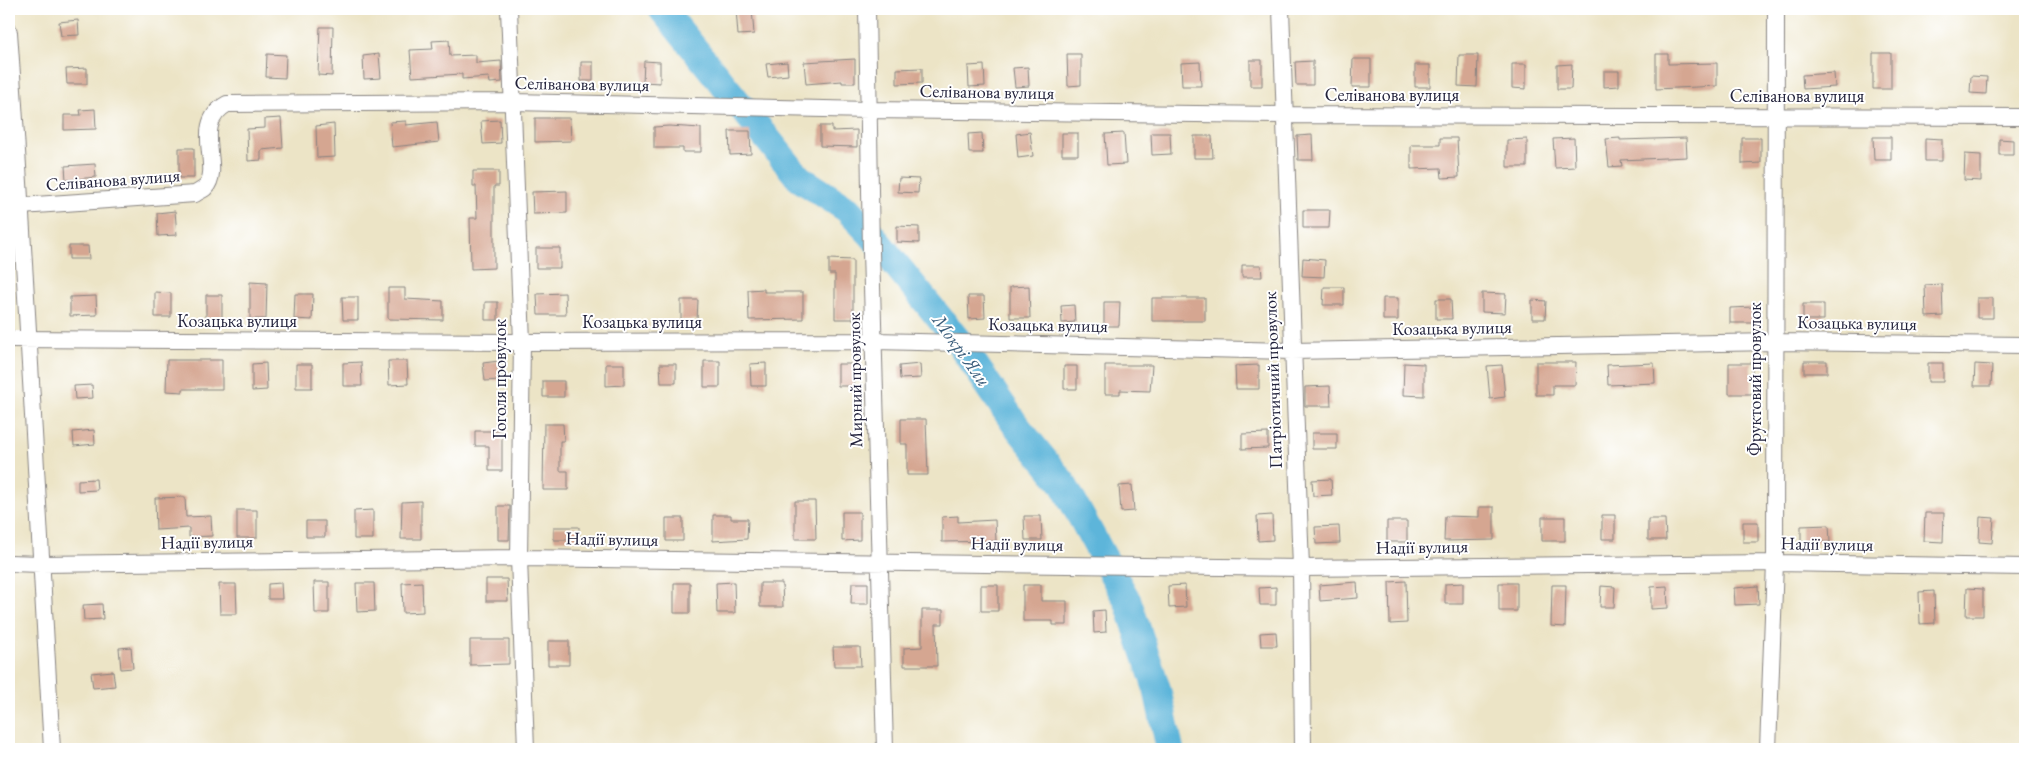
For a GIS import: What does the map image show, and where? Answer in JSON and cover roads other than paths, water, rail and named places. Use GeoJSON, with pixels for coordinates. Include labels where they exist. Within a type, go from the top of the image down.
{"type":"FeatureCollection","features":[{"type":"Feature","properties":{"kind":"street","name":"Гоголя провулок"},"geometry":{"type":"LineString","coordinates":[[510,9],[522,342],[519,558],[526,749]]}},
{"type":"Feature","properties":{"kind":"street","name":"Мирний провулок"},"geometry":{"type":"LineString","coordinates":[[867,9],[871,251],[885,749]]}},
{"type":"Feature","properties":{"kind":"street","name":"Патріотичний провулок"},"geometry":{"type":"LineString","coordinates":[[1281,9],[1301,568],[1303,749]]}},
{"type":"Feature","properties":{"kind":"street","name":"Фруктовий провулок"},"geometry":{"type":"LineString","coordinates":[[1768,749],[1775,563],[1776,9]]}},
{"type":"Feature","properties":{"kind":"street"},"geometry":{"type":"LineString","coordinates":[[9,32],[21,206],[27,340],[52,749]]}},
{"type":"Feature","properties":{"kind":"street","name":"Селіванова вулиця"},"geometry":{"type":"LineString","coordinates":[[21,206],[195,194],[206,187],[210,175],[210,122],[217,110],[227,104],[513,102],[869,110],[1284,115],[2025,117]]}},
{"type":"Feature","properties":{"kind":"street","name":"Козацька вулиця"},"geometry":{"type":"LineString","coordinates":[[9,339],[522,342],[875,341],[1292,351],[1774,342],[2025,345]]}},
{"type":"Feature","properties":{"kind":"street","name":"Надії вулиця"},"geometry":{"type":"LineString","coordinates":[[9,563],[519,558],[1301,568],[1775,563],[2025,567]]}},
{"type":"Feature","properties":{"kind":"waterway","name":"Мокрі Яли"},"geometry":{"type":"LineString","coordinates":[[662,9],[799,178],[847,209],[871,234],[959,342],[1015,424],[1062,482],[1128,602],[1157,689],[1170,749]]}}]}
